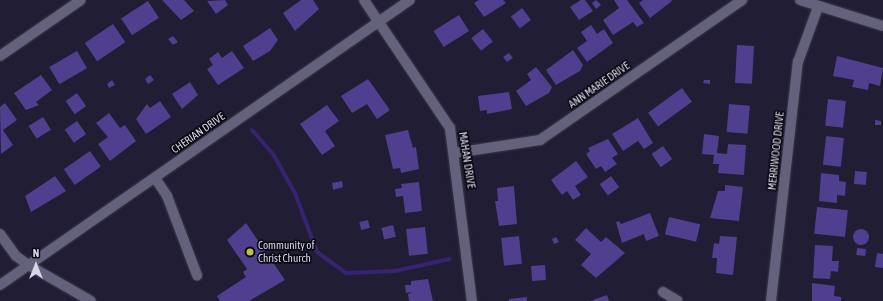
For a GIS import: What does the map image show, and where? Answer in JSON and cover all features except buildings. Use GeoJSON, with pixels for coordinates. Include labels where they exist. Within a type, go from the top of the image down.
{"type":"FeatureCollection","features":[{"type":"Feature","properties":{"kind":"street"},"geometry":{"type":"LineString","coordinates":[[0,56],[81,0]]}},
{"type":"Feature","properties":{"kind":"street","name":"MAHAN DRIVE"},"geometry":{"type":"LineString","coordinates":[[364,0],[442,112],[450,128],[455,153],[472,301]]}},
{"type":"Feature","properties":{"kind":"street","name":"CHERIAN DRIVE"},"geometry":{"type":"LineString","coordinates":[[0,285],[30,266],[410,0]]}},
{"type":"Feature","properties":{"kind":"street","name":"ANN MARIE DRIVE"},"geometry":{"type":"LineString","coordinates":[[455,153],[540,140],[742,0]]}},
{"type":"Feature","properties":{"kind":"street"},"geometry":{"type":"LineString","coordinates":[[800,0],[818,7],[883,26]]}},
{"type":"Feature","properties":{"kind":"street","name":"MERRIWOOD DRIVE"},"geometry":{"type":"LineString","coordinates":[[771,301],[798,62],[818,7]]}},
{"type":"Feature","properties":{"kind":"street"},"geometry":{"type":"LineString","coordinates":[[155,178],[167,196],[197,275]]}},
{"type":"Feature","properties":{"kind":"street"},"geometry":{"type":"LineString","coordinates":[[0,234],[16,256],[30,266],[92,301]]}},
{"type":"Feature","properties":{"kind":"street"},"geometry":{"type":"LineString","coordinates":[[663,292],[678,301]]}},
{"type":"Feature","properties":{"kind":"waterway"},"geometry":{"type":"LineString","coordinates":[[252,130],[273,154],[295,193],[317,252],[346,273],[395,271],[450,259]]}},
{"type":"Feature","properties":{"kind":"place","name":"Community of Christ Church"},"geometry":{"type":"Point","coordinates":[250,252]}}]}
